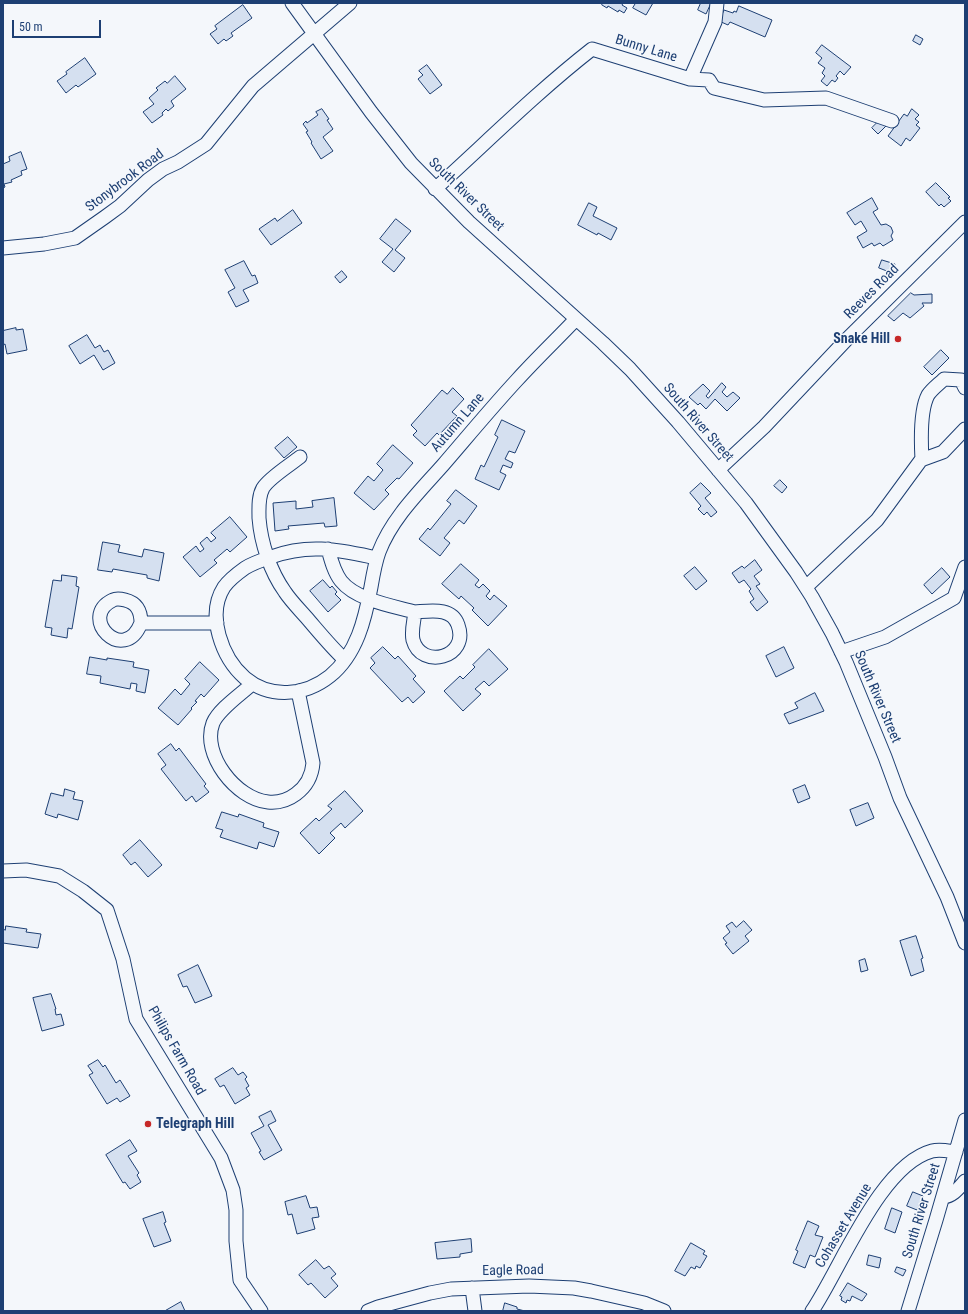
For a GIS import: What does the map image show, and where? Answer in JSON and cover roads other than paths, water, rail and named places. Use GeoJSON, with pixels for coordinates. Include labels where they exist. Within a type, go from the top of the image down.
{"type":"FeatureCollection","features":[{"type":"Feature","properties":{"kind":"street","name":"South River Street"},"geometry":{"type":"LineString","coordinates":[[292,3],[410,163],[469,222],[630,369],[678,422],[759,521],[806,587],[832,633],[885,757],[900,798],[947,897],[965,943]]}},
{"type":"Feature","properties":{"kind":"street","name":"Stonybrook Road"},"geometry":{"type":"LineString","coordinates":[[3,248],[44,244],[75,238],[120,206],[148,180],[163,169],[192,154],[206,144],[253,86],[350,3]]}},
{"type":"Feature","properties":{"kind":"street"},"geometry":{"type":"LineString","coordinates":[[690,79],[715,22],[717,3]]}},
{"type":"Feature","properties":{"kind":"street","name":"Bunny Lane"},"geometry":{"type":"LineString","coordinates":[[435,189],[575,62],[592,49],[690,79],[708,80],[714,88],[764,100],[826,98],[892,121]]}},
{"type":"Feature","properties":{"kind":"street","name":"Reeves Road"},"geometry":{"type":"LineString","coordinates":[[718,470],[764,427],[847,339],[965,222]]}},
{"type":"Feature","properties":{"kind":"street","name":"Autumn Lane"},"geometry":{"type":"LineString","coordinates":[[377,558],[328,549],[301,549],[283,552],[268,558],[247,567],[235,576],[225,586],[216,608],[220,636],[234,668],[252,684],[261,689],[272,692],[298,692],[320,683],[331,676],[345,660],[357,639],[364,620],[377,558],[386,536],[394,524],[412,501],[518,379],[576,319]]}},
{"type":"Feature","properties":{"kind":"street"},"geometry":{"type":"LineString","coordinates":[[922,460],[921,443],[923,414],[928,394],[944,379],[961,380],[965,388]]}},
{"type":"Feature","properties":{"kind":"street"},"geometry":{"type":"LineString","coordinates":[[806,587],[877,520],[922,460],[942,452],[965,429]]}},
{"type":"Feature","properties":{"kind":"street"},"geometry":{"type":"LineString","coordinates":[[300,457],[268,482],[263,488],[260,495],[259,507],[259,522],[263,543],[268,558],[285,592],[330,645],[345,660]]}},
{"type":"Feature","properties":{"kind":"street"},"geometry":{"type":"LineString","coordinates":[[328,549],[336,574],[341,582],[368,600],[416,612]]}},
{"type":"Feature","properties":{"kind":"street"},"geometry":{"type":"LineString","coordinates":[[841,652],[886,637],[954,598],[961,591],[965,567]]}},
{"type":"Feature","properties":{"kind":"street"},"geometry":{"type":"LineString","coordinates":[[141,622],[217,623]]}},
{"type":"Feature","properties":{"kind":"street"},"geometry":{"type":"LineString","coordinates":[[252,684],[220,713],[214,722],[210,741],[213,753],[220,768],[233,783],[244,793],[267,802],[288,800],[299,792],[312,773],[313,763],[298,692]]}},
{"type":"Feature","properties":{"kind":"street","name":"Philips Farm Road"},"geometry":{"type":"LineString","coordinates":[[3,871],[26,870],[59,876],[83,891],[107,910],[123,959],[136,1019],[221,1158],[233,1190],[236,1210],[236,1241],[240,1280],[260,1311]]}},
{"type":"Feature","properties":{"kind":"street","name":"South River Street"},"geometry":{"type":"LineString","coordinates":[[908,1311],[965,1120]]}},
{"type":"Feature","properties":{"kind":"street","name":"Cohasset Avenue"},"geometry":{"type":"LineString","coordinates":[[812,1311],[871,1208],[889,1183],[899,1172],[931,1151],[940,1150],[956,1152]]}},
{"type":"Feature","properties":{"kind":"street"},"geometry":{"type":"LineString","coordinates":[[943,1197],[948,1197],[954,1194],[965,1182]]}},
{"type":"Feature","properties":{"kind":"street","name":"Eagle Road"},"geometry":{"type":"LineString","coordinates":[[368,1311],[430,1293],[451,1289],[529,1286],[574,1288],[644,1304],[660,1310]]}},
{"type":"Feature","properties":{"kind":"street"},"geometry":{"type":"LineString","coordinates":[[472,1288],[475,1311]]}},
{"type":"Feature","properties":{"kind":"place","name":"Snake Hill"},"geometry":{"type":"Point","coordinates":[898,339]}},
{"type":"Feature","properties":{"kind":"place","name":"Telegraph Hill"},"geometry":{"type":"Point","coordinates":[148,1124]}}]}
